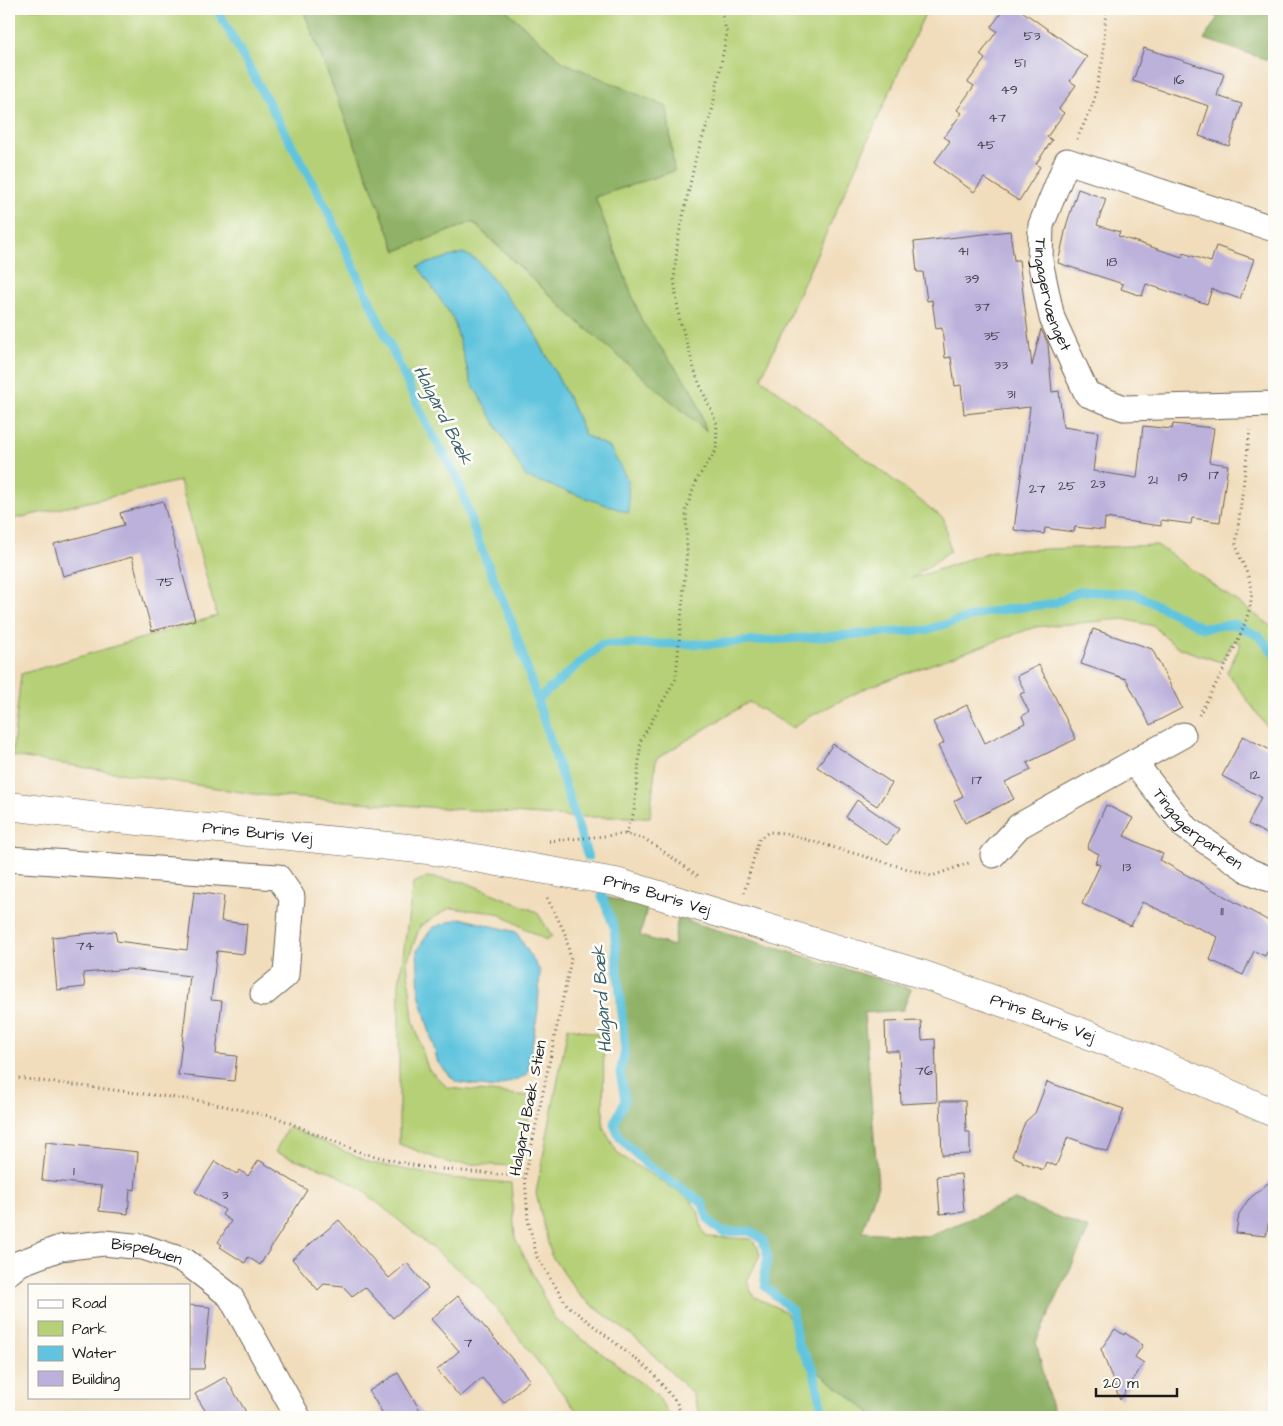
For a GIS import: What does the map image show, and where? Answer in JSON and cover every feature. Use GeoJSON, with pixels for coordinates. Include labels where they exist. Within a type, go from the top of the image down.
{"type":"FeatureCollection","features":[{"type":"Feature","properties":{"kind":"street"},"geometry":{"type":"LineString","coordinates":[[1067,161],[1274,229]]}},
{"type":"Feature","properties":{"kind":"street","name":"Tingagervænget"},"geometry":{"type":"LineString","coordinates":[[1067,161],[1041,225],[1040,261],[1052,318],[1087,394],[1124,408],[1264,404]]}},
{"type":"Feature","properties":{"kind":"street"},"geometry":{"type":"LineString","coordinates":[[992,855],[1019,826],[1183,735]]}},
{"type":"Feature","properties":{"kind":"street","name":"Tingagerparken"},"geometry":{"type":"LineString","coordinates":[[1134,762],[1185,827],[1248,871],[1274,881]]}},
{"type":"Feature","properties":{"kind":"street","name":"Prins Buris Vej"},"geometry":{"type":"LineString","coordinates":[[9,806],[99,817],[428,850],[616,882],[924,975],[1021,1009],[1146,1057],[1274,1113]]}},
{"type":"Feature","properties":{"kind":"street"},"geometry":{"type":"LineString","coordinates":[[9,859],[278,877],[292,897],[286,975],[263,994]]}},
{"type":"Feature","properties":{"kind":"street","name":"Bispebuen"},"geometry":{"type":"LineString","coordinates":[[9,1272],[20,1263],[60,1248],[104,1243],[143,1247],[185,1260],[230,1296],[298,1417]]}},
{"type":"Feature","properties":{"kind":"path"},"geometry":{"type":"LineString","coordinates":[[626,834],[634,812],[641,740],[676,678],[687,550],[686,510],[697,479],[716,451],[717,424],[697,378],[679,317],[674,279],[680,230],[696,157],[712,111],[724,53],[727,33],[720,9]]}},
{"type":"Feature","properties":{"kind":"path"},"geometry":{"type":"LineString","coordinates":[[1067,161],[1093,104],[1103,58],[1106,9]]}},
{"type":"Feature","properties":{"kind":"path"},"geometry":{"type":"LineString","coordinates":[[1183,735],[1199,715],[1237,642],[1251,610],[1252,588],[1238,555],[1236,544],[1264,404]]}},
{"type":"Feature","properties":{"kind":"path"},"geometry":{"type":"LineString","coordinates":[[743,894],[759,839],[769,832],[784,833],[932,876],[992,855]]}},
{"type":"Feature","properties":{"kind":"path"},"geometry":{"type":"LineString","coordinates":[[547,841],[607,835]]}},
{"type":"Feature","properties":{"kind":"path","name":"Halgård Bæk Stien"},"geometry":{"type":"LineString","coordinates":[[547,870],[546,896],[565,933],[571,960],[525,1177],[528,1220],[537,1257],[567,1305],[651,1371],[677,1403],[682,1417]]}},
{"type":"Feature","properties":{"kind":"path"},"geometry":{"type":"LineString","coordinates":[[9,1077],[202,1101],[278,1118],[362,1152],[421,1167],[525,1177]]}},
{"type":"Feature","properties":{"kind":"green space"},"geometry":{"type":"Polygon","coordinates":[[[9,9],[303,9],[396,251],[472,222],[575,319],[706,430],[694,393],[642,322],[595,197],[674,171],[667,108],[563,62],[505,9],[927,9],[761,378],[944,519],[950,551],[911,579],[992,551],[1157,545],[1274,628],[1274,732],[1267,727],[1227,672],[1241,644],[1234,640],[1221,662],[1181,649],[1169,641],[1154,626],[1123,619],[1035,627],[866,688],[805,719],[793,728],[749,702],[656,759],[650,817],[569,817],[260,795],[12,756],[21,674],[217,616],[180,481],[9,520],[9,9]],[[419,266],[453,318],[471,382],[610,448],[585,435],[570,401],[532,328],[419,266]]]}},
{"type":"Feature","properties":{"kind":"green space"},"geometry":{"type":"Polygon","coordinates":[[[303,9],[505,9],[563,62],[667,107],[674,171],[595,197],[642,322],[694,393],[706,431],[575,319],[473,222],[396,251],[303,9]]]}},
{"type":"Feature","properties":{"kind":"green space"},"geometry":{"type":"Polygon","coordinates":[[[1191,9],[1223,9],[1218,17],[1191,9]]]}},
{"type":"Feature","properties":{"kind":"green space"},"geometry":{"type":"Polygon","coordinates":[[[1223,9],[1274,9],[1274,62],[1204,39],[1223,9]]]}},
{"type":"Feature","properties":{"kind":"green space"},"geometry":{"type":"Polygon","coordinates":[[[427,877],[465,882],[537,912],[552,936],[546,940],[497,913],[450,908],[420,926],[407,962],[413,1020],[428,1069],[448,1088],[530,1096],[529,1116],[515,1166],[449,1163],[399,1144],[399,985],[413,883],[427,877]]]}},
{"type":"Feature","properties":{"kind":"green space"},"geometry":{"type":"Polygon","coordinates":[[[602,896],[647,908],[640,936],[673,946],[678,918],[911,989],[903,1010],[864,1013],[878,1185],[862,1232],[928,1236],[1015,1200],[1089,1229],[1036,1342],[1054,1417],[872,1417],[870,1412],[813,1368],[798,1344],[792,1310],[766,1287],[764,1273],[768,1257],[763,1240],[750,1231],[723,1232],[714,1226],[708,1219],[702,1202],[648,1166],[620,1138],[614,1124],[625,1100],[620,1073],[625,1051],[614,928],[602,896]]]}},
{"type":"Feature","properties":{"kind":"green space"},"geometry":{"type":"Polygon","coordinates":[[[568,1027],[604,1036],[603,1127],[618,1154],[690,1199],[698,1211],[702,1229],[707,1237],[751,1239],[758,1248],[760,1255],[747,1281],[753,1296],[786,1312],[813,1368],[870,1412],[872,1417],[701,1417],[692,1393],[638,1340],[580,1296],[551,1255],[536,1193],[568,1027]]]}},
{"type":"Feature","properties":{"kind":"green space"},"geometry":{"type":"Polygon","coordinates":[[[288,1127],[372,1163],[449,1178],[511,1183],[515,1238],[554,1318],[657,1395],[670,1417],[576,1417],[575,1409],[478,1286],[361,1189],[332,1172],[275,1152],[288,1127]]]}},
{"type":"Feature","properties":{"kind":"water"},"geometry":{"type":"Polygon","coordinates":[[[463,253],[477,260],[532,328],[570,401],[585,435],[610,448],[628,481],[629,513],[526,477],[471,382],[453,318],[418,266],[463,253]]]}},
{"type":"Feature","properties":{"kind":"water"},"geometry":{"type":"Polygon","coordinates":[[[460,918],[516,932],[540,971],[538,1010],[527,1075],[494,1088],[456,1082],[438,1063],[419,993],[417,950],[432,928],[460,918]]]}},
{"type":"Feature","properties":{"kind":"building"},"geometry":{"type":"Polygon","coordinates":[[[1004,9],[1019,9],[1087,57],[1070,81],[1076,85],[1059,109],[1064,113],[1047,137],[1052,140],[1036,164],[1040,167],[1019,201],[984,178],[974,192],[934,163],[950,141],[944,137],[962,113],[957,110],[974,86],[968,82],[985,59],[980,55],[997,31],[991,27],[1004,9]]]}},
{"type":"Feature","properties":{"kind":"building"},"geometry":{"type":"Polygon","coordinates":[[[1144,48],[1224,74],[1217,96],[1242,104],[1229,146],[1199,136],[1209,106],[1133,81],[1144,48]]]}},
{"type":"Feature","properties":{"kind":"building"},"geometry":{"type":"Polygon","coordinates":[[[1078,189],[1106,199],[1097,225],[1120,232],[1118,236],[1182,257],[1183,253],[1211,262],[1216,246],[1254,259],[1240,299],[1212,289],[1207,304],[1146,284],[1142,296],[1121,289],[1123,284],[1058,263],[1067,223],[1078,189]]]}},
{"type":"Feature","properties":{"kind":"building"},"geometry":{"type":"Polygon","coordinates":[[[1010,231],[1014,260],[1019,260],[1032,366],[1041,329],[1048,344],[1052,392],[1059,391],[1063,427],[1098,432],[1093,471],[1137,478],[1143,426],[1172,429],[1173,424],[1214,428],[1209,462],[1228,465],[1220,522],[1192,518],[1191,524],[1161,520],[1161,526],[1105,518],[1104,530],[1075,527],[1074,532],[1045,528],[1044,534],[1014,530],[1030,407],[964,414],[961,385],[955,386],[951,357],[945,358],[942,328],[936,329],[932,300],[927,301],[923,272],[917,272],[914,242],[1010,231]]]}},
{"type":"Feature","properties":{"kind":"building"},"geometry":{"type":"Polygon","coordinates":[[[163,501],[195,620],[152,631],[132,557],[63,576],[54,544],[124,525],[120,513],[163,501]]]}},
{"type":"Feature","properties":{"kind":"building"},"geometry":{"type":"Polygon","coordinates":[[[1093,629],[1152,649],[1182,708],[1150,725],[1126,679],[1081,664],[1093,629]]]}},
{"type":"Feature","properties":{"kind":"building"},"geometry":{"type":"Polygon","coordinates":[[[1039,665],[1076,739],[1027,763],[1031,770],[1005,782],[1014,799],[965,823],[954,801],[963,796],[938,746],[944,743],[933,722],[967,705],[985,743],[1025,723],[1022,716],[1029,712],[1020,694],[1025,692],[1017,676],[1039,665]]]}},
{"type":"Feature","properties":{"kind":"building"},"geometry":{"type":"Polygon","coordinates":[[[1243,736],[1274,752],[1274,838],[1248,824],[1261,797],[1222,776],[1243,736]]]}},
{"type":"Feature","properties":{"kind":"building"},"geometry":{"type":"Polygon","coordinates":[[[833,744],[892,783],[877,806],[817,767],[833,744]]]}},
{"type":"Feature","properties":{"kind":"building"},"geometry":{"type":"Polygon","coordinates":[[[857,800],[899,829],[887,845],[846,817],[857,800]]]}},
{"type":"Feature","properties":{"kind":"building"},"geometry":{"type":"Polygon","coordinates":[[[1106,805],[1133,818],[1124,836],[1163,854],[1160,860],[1274,924],[1274,939],[1265,956],[1254,951],[1243,975],[1210,960],[1218,937],[1142,902],[1131,926],[1082,904],[1100,865],[1095,863],[1099,854],[1087,848],[1106,805]]]}},
{"type":"Feature","properties":{"kind":"building"},"geometry":{"type":"Polygon","coordinates":[[[194,892],[224,896],[221,921],[247,924],[244,954],[217,951],[211,1000],[222,1001],[216,1054],[237,1056],[234,1081],[178,1075],[190,976],[130,969],[83,973],[85,987],[57,990],[52,937],[115,931],[117,941],[187,950],[194,892]]]}},
{"type":"Feature","properties":{"kind":"building"},"geometry":{"type":"Polygon","coordinates":[[[921,1021],[922,1040],[935,1039],[937,1102],[901,1104],[899,1051],[886,1051],[885,1022],[921,1021]]]}},
{"type":"Feature","properties":{"kind":"building"},"geometry":{"type":"Polygon","coordinates":[[[1047,1082],[1124,1109],[1108,1152],[1068,1137],[1056,1166],[1046,1162],[1043,1170],[1012,1156],[1025,1122],[1035,1113],[1047,1082]]]}},
{"type":"Feature","properties":{"kind":"building"},"geometry":{"type":"Polygon","coordinates":[[[940,1101],[965,1101],[966,1132],[970,1132],[970,1154],[942,1155],[940,1101]]]}},
{"type":"Feature","properties":{"kind":"building"},"geometry":{"type":"Polygon","coordinates":[[[46,1142],[138,1152],[135,1190],[130,1189],[128,1214],[99,1211],[102,1186],[42,1180],[46,1142]]]}},
{"type":"Feature","properties":{"kind":"building"},"geometry":{"type":"Polygon","coordinates":[[[259,1160],[307,1190],[260,1265],[248,1257],[245,1263],[220,1247],[222,1245],[218,1242],[231,1221],[222,1215],[225,1210],[195,1192],[215,1161],[237,1174],[240,1170],[248,1176],[259,1160]]]}},
{"type":"Feature","properties":{"kind":"building"},"geometry":{"type":"Polygon","coordinates":[[[961,1174],[964,1212],[940,1214],[937,1176],[961,1174]]]}},
{"type":"Feature","properties":{"kind":"building"},"geometry":{"type":"Polygon","coordinates":[[[1274,1178],[1274,1217],[1269,1220],[1266,1236],[1236,1233],[1239,1214],[1248,1200],[1274,1178]]]}},
{"type":"Feature","properties":{"kind":"building"},"geometry":{"type":"Polygon","coordinates":[[[339,1220],[389,1278],[407,1263],[428,1288],[393,1318],[365,1287],[352,1296],[343,1286],[324,1284],[318,1290],[292,1259],[339,1220]]]}},
{"type":"Feature","properties":{"kind":"building"},"geometry":{"type":"Polygon","coordinates":[[[458,1296],[530,1380],[504,1403],[482,1378],[460,1397],[437,1370],[459,1351],[431,1319],[458,1296]]]}},
{"type":"Feature","properties":{"kind":"building"},"geometry":{"type":"Polygon","coordinates":[[[190,1305],[210,1307],[204,1369],[190,1369],[190,1305]]]}},
{"type":"Feature","properties":{"kind":"building"},"geometry":{"type":"Polygon","coordinates":[[[1115,1329],[1143,1345],[1135,1357],[1144,1363],[1120,1400],[1101,1349],[1115,1329]]]}},
{"type":"Feature","properties":{"kind":"building"},"geometry":{"type":"Polygon","coordinates":[[[398,1373],[424,1417],[385,1417],[369,1391],[398,1373]]]}},
{"type":"Feature","properties":{"kind":"building"},"geometry":{"type":"Polygon","coordinates":[[[225,1377],[249,1417],[209,1417],[195,1394],[225,1377]]]}},
{"type":"Feature","properties":{"kind":"waterway","name":"Halgård Bæk"},"geometry":{"type":"LineString","coordinates":[[217,9],[327,209],[426,423],[457,477],[477,538],[514,628],[588,857]]}},
{"type":"Feature","properties":{"kind":"waterway"},"geometry":{"type":"LineString","coordinates":[[537,700],[602,644],[710,644],[926,630],[988,612],[1055,603],[1080,591],[1135,594],[1203,628],[1234,624],[1259,636],[1274,653]]}},
{"type":"Feature","properties":{"kind":"waterway","name":"Halgård Bæk"},"geometry":{"type":"LineString","coordinates":[[602,896],[614,927],[625,1051],[620,1073],[625,1100],[614,1124],[620,1138],[648,1166],[702,1202],[708,1219],[714,1226],[723,1232],[750,1231],[763,1240],[768,1257],[764,1273],[766,1287],[792,1310],[798,1344],[813,1368],[824,1417]]}}]}
